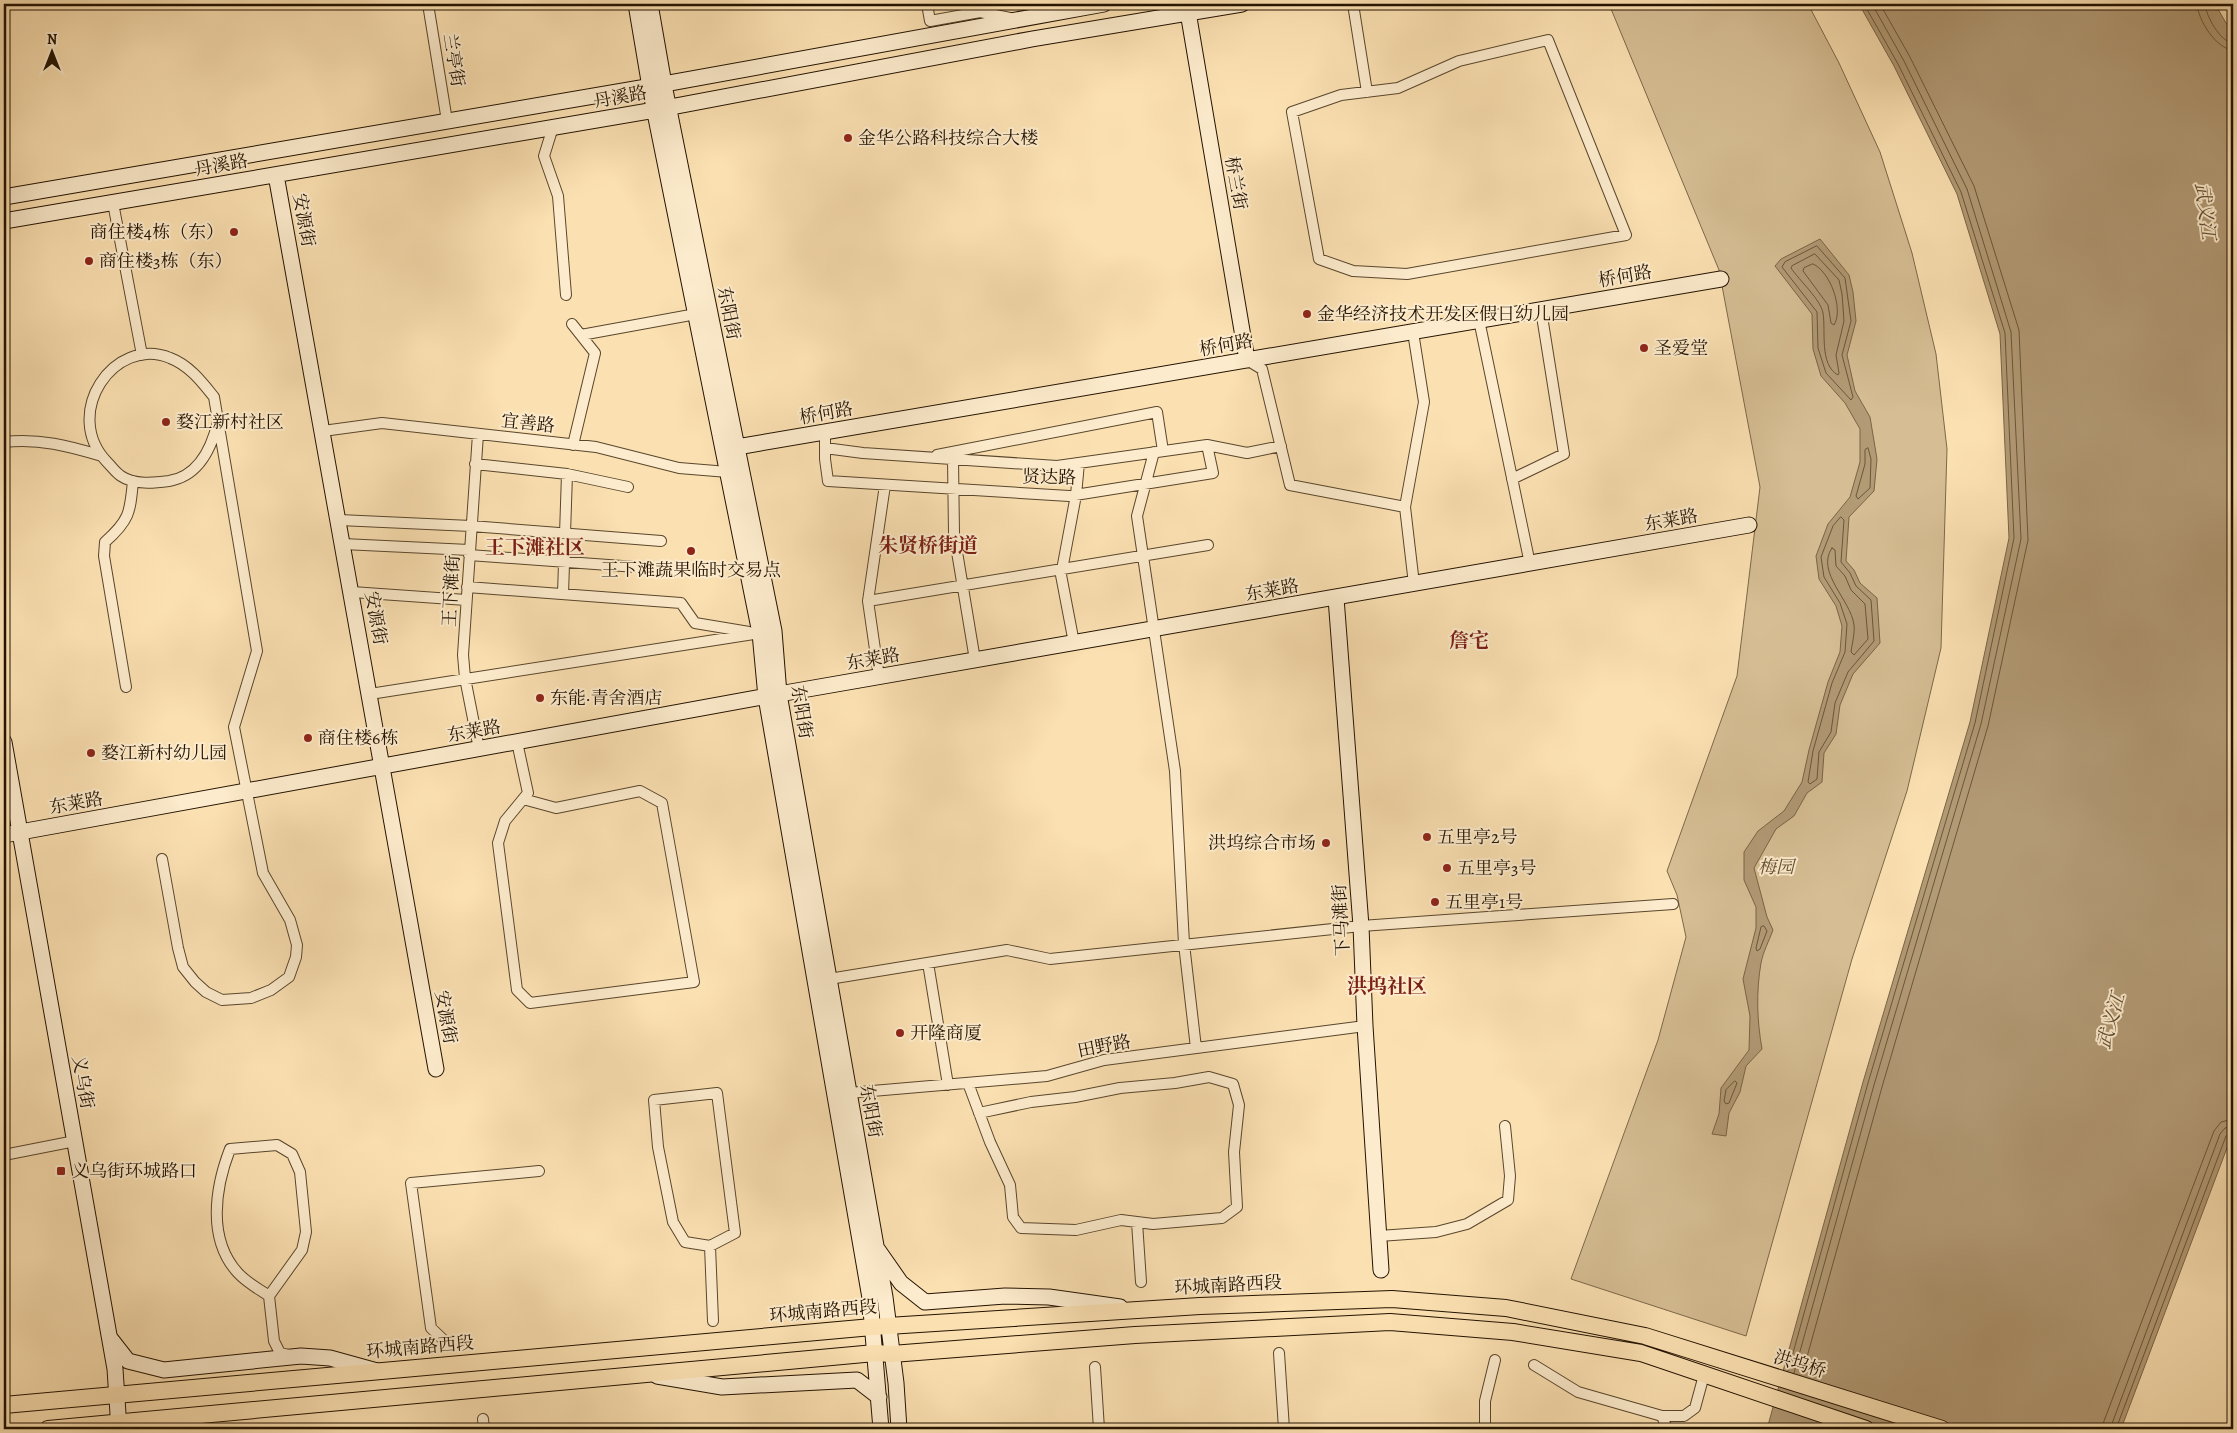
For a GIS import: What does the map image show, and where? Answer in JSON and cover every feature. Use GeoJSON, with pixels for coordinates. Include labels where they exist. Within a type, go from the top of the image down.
{"type":"FeatureCollection","features":[{"type":"Feature","properties":{"kind":"main road","name":"东阳街"},"geometry":{"type":"LineString","coordinates":[[636,4],[657,85],[737,447],[774,632],[772,695],[869,1293],[892,1354],[899,1429]]}},
{"type":"Feature","properties":{"kind":"main road","name":"东阳街"},"geometry":{"type":"LineString","coordinates":[[650,4],[657,85]]}},
{"type":"Feature","properties":{"kind":"main road","name":"丹溪路"},"geometry":{"type":"LineString","coordinates":[[4,197],[657,85],[1104,4]]}},
{"type":"Feature","properties":{"kind":"main road","name":"丹溪路"},"geometry":{"type":"LineString","coordinates":[[4,221],[662,109],[1032,39],[1242,4]]}},
{"type":"Feature","properties":{"kind":"main road","name":"桥兰街"},"geometry":{"type":"LineString","coordinates":[[1188,12],[1247,360]]}},
{"type":"Feature","properties":{"kind":"main road","name":"东阳街"},"geometry":{"type":"LineString","coordinates":[[662,109],[696,314],[829,979],[875,1245],[880,1326],[875,1353],[881,1429]]}},
{"type":"Feature","properties":{"kind":"main road","name":"安源街"},"geometry":{"type":"LineString","coordinates":[[276,175],[384,766],[436,1069]]}},
{"type":"Feature","properties":{"kind":"main road","name":"桥何路"},"geometry":{"type":"LineString","coordinates":[[737,447],[1721,279]]}},
{"type":"Feature","properties":{"kind":"main road","name":"东莱路"},"geometry":{"type":"LineString","coordinates":[[4,835],[772,695],[1749,525]]}},
{"type":"Feature","properties":{"kind":"main road","name":"下马滩街"},"geometry":{"type":"LineString","coordinates":[[1336,598],[1361,926],[1365,1026],[1381,1270]]}},
{"type":"Feature","properties":{"kind":"main road","name":"义乌街"},"geometry":{"type":"LineString","coordinates":[[4,742],[109,1336],[119,1426]]}},
{"type":"Feature","properties":{"kind":"main road"},"geometry":{"type":"LineString","coordinates":[[875,1245],[901,1283],[925,1302],[1005,1296],[1049,1297],[1141,1310]]}},
{"type":"Feature","properties":{"kind":"main road","name":"环城南路西段"},"geometry":{"type":"LineString","coordinates":[[4,1405],[880,1326],[1141,1310],[1392,1299],[1506,1308],[1645,1336]]}},
{"type":"Feature","properties":{"kind":"main road"},"geometry":{"type":"LineString","coordinates":[[48,1429],[119,1426],[875,1353],[892,1354],[1135,1335],[1390,1322],[1513,1332],[1641,1353],[1866,1429]]}},
{"type":"Feature","properties":{"kind":"main road"},"geometry":{"type":"LineString","coordinates":[[109,1336],[128,1361],[164,1370],[295,1356],[330,1358],[378,1371]]}},
{"type":"Feature","properties":{"kind":"main road","name":"洪坞桥"},"geometry":{"type":"LineString","coordinates":[[1645,1336],[1942,1429]]}},
{"type":"Feature","properties":{"kind":"main road"},"geometry":{"type":"LineString","coordinates":[[646,1374],[722,1387],[857,1380],[879,1397]]}},
{"type":"Feature","properties":{"kind":"street","name":"兰亭街"},"geometry":{"type":"LineString","coordinates":[[428,4],[447,121]]}},
{"type":"Feature","properties":{"kind":"street"},"geometry":{"type":"LineString","coordinates":[[771,4],[782,4]]}},
{"type":"Feature","properties":{"kind":"street"},"geometry":{"type":"LineString","coordinates":[[927,4],[930,21],[980,12],[1018,19]]}},
{"type":"Feature","properties":{"kind":"street"},"geometry":{"type":"LineString","coordinates":[[1353,4],[1367,92]]}},
{"type":"Feature","properties":{"kind":"street"},"geometry":{"type":"LineString","coordinates":[[1548,40],[1626,235],[1406,274],[1353,271],[1319,259],[1292,112],[1341,95],[1367,92],[1398,88],[1459,61],[1548,40]]}},
{"type":"Feature","properties":{"kind":"street"},"geometry":{"type":"LineString","coordinates":[[553,127],[544,156],[558,196],[566,295]]}},
{"type":"Feature","properties":{"kind":"street"},"geometry":{"type":"LineString","coordinates":[[113,203],[142,355]]}},
{"type":"Feature","properties":{"kind":"street"},"geometry":{"type":"LineString","coordinates":[[1512,479],[1564,454],[1541,310]]}},
{"type":"Feature","properties":{"kind":"street"},"geometry":{"type":"LineString","coordinates":[[581,335],[696,314]]}},
{"type":"Feature","properties":{"kind":"street"},"geometry":{"type":"LineString","coordinates":[[1479,320],[1530,564]]}},
{"type":"Feature","properties":{"kind":"street"},"geometry":{"type":"LineString","coordinates":[[572,324],[595,353],[573,444]]}},
{"type":"Feature","properties":{"kind":"street"},"geometry":{"type":"LineString","coordinates":[[1413,332],[1424,402],[1405,507],[1414,584]]}},
{"type":"Feature","properties":{"kind":"street"},"geometry":{"type":"LineString","coordinates":[[162,858],[183,967],[206,992],[222,1000],[251,998],[271,990],[289,977],[296,958],[296,939],[290,920],[262,873],[234,727],[257,651],[218,421],[214,398],[194,373],[169,357],[146,353],[123,361],[106,376],[92,396],[88,417],[91,439],[102,456],[121,476],[134,480],[160,482],[180,479],[196,466],[209,450],[218,421]]}},
{"type":"Feature","properties":{"kind":"street"},"geometry":{"type":"LineString","coordinates":[[1247,360],[1262,369],[1290,484],[1405,507]]}},
{"type":"Feature","properties":{"kind":"street"},"geometry":{"type":"LineString","coordinates":[[924,457],[1157,412],[1159,452],[1146,483],[1137,516],[1152,629],[1175,772],[1184,944],[1196,1048]]}},
{"type":"Feature","properties":{"kind":"street","name":"宜善路"},"geometry":{"type":"LineString","coordinates":[[323,431],[382,423],[596,447],[679,468],[728,472]]}},
{"type":"Feature","properties":{"kind":"street","name":"贤达路"},"geometry":{"type":"LineString","coordinates":[[825,432],[828,481],[1076,495],[1213,473],[1207,445]]}},
{"type":"Feature","properties":{"kind":"street","name":"王下滩街"},"geometry":{"type":"LineString","coordinates":[[478,434],[463,655],[465,678],[479,749]]}},
{"type":"Feature","properties":{"kind":"street"},"geometry":{"type":"LineString","coordinates":[[4,442],[26,439],[64,444],[102,456]]}},
{"type":"Feature","properties":{"kind":"street"},"geometry":{"type":"LineString","coordinates":[[825,448],[1057,466],[1207,445],[1246,453],[1281,446]]}},
{"type":"Feature","properties":{"kind":"street"},"geometry":{"type":"LineString","coordinates":[[954,459],[954,534],[975,660]]}},
{"type":"Feature","properties":{"kind":"street"},"geometry":{"type":"LineString","coordinates":[[1074,643],[1061,575],[1076,495],[1079,463]]}},
{"type":"Feature","properties":{"kind":"street"},"geometry":{"type":"LineString","coordinates":[[476,464],[567,474],[628,487]]}},
{"type":"Feature","properties":{"kind":"street"},"geometry":{"type":"LineString","coordinates":[[563,594],[567,474]]}},
{"type":"Feature","properties":{"kind":"street"},"geometry":{"type":"LineString","coordinates":[[126,687],[104,556],[105,542],[116,532],[130,513],[134,480]]}},
{"type":"Feature","properties":{"kind":"street"},"geometry":{"type":"LineString","coordinates":[[879,677],[868,601],[885,485]]}},
{"type":"Feature","properties":{"kind":"street"},"geometry":{"type":"LineString","coordinates":[[339,520],[471,526],[661,541]]}},
{"type":"Feature","properties":{"kind":"street"},"geometry":{"type":"LineString","coordinates":[[343,544],[664,569]]}},
{"type":"Feature","properties":{"kind":"street"},"geometry":{"type":"LineString","coordinates":[[868,601],[1208,545]]}},
{"type":"Feature","properties":{"kind":"street"},"geometry":{"type":"LineString","coordinates":[[467,587],[681,602],[695,623],[760,633]]}},
{"type":"Feature","properties":{"kind":"street"},"geometry":{"type":"LineString","coordinates":[[352,592],[466,600]]}},
{"type":"Feature","properties":{"kind":"street"},"geometry":{"type":"LineString","coordinates":[[370,694],[760,633]]}},
{"type":"Feature","properties":{"kind":"street"},"geometry":{"type":"LineString","coordinates":[[517,742],[528,794],[505,821],[498,843],[517,990],[530,1003],[694,982],[662,803],[640,791],[556,808],[523,800]]}},
{"type":"Feature","properties":{"kind":"street"},"geometry":{"type":"LineString","coordinates":[[829,979],[1007,950],[1050,958],[1361,926],[1673,904]]}},
{"type":"Feature","properties":{"kind":"street"},"geometry":{"type":"LineString","coordinates":[[928,963],[948,1085]]}},
{"type":"Feature","properties":{"kind":"street","name":"田野路"},"geometry":{"type":"LineString","coordinates":[[849,1092],[1047,1076],[1104,1060],[1365,1026]]}},
{"type":"Feature","properties":{"kind":"street"},"geometry":{"type":"LineString","coordinates":[[968,1083],[979,1113],[1010,1185],[1013,1217],[1022,1228],[1076,1230],[1121,1220],[1154,1224],[1222,1218],[1237,1207],[1234,1152],[1239,1105],[1233,1084],[1209,1077],[1175,1083],[1120,1088],[1075,1098],[1031,1102],[979,1113]]}},
{"type":"Feature","properties":{"kind":"street"},"geometry":{"type":"LineString","coordinates":[[717,1093],[735,1233],[710,1246],[685,1242],[673,1222],[658,1147],[654,1100],[717,1093]]}},
{"type":"Feature","properties":{"kind":"street"},"geometry":{"type":"LineString","coordinates":[[1378,1236],[1436,1232],[1467,1224],[1508,1200],[1510,1176],[1505,1126]]}},
{"type":"Feature","properties":{"kind":"street"},"geometry":{"type":"LineString","coordinates":[[4,1155],[75,1141]]}},
{"type":"Feature","properties":{"kind":"street"},"geometry":{"type":"LineString","coordinates":[[270,1296],[239,1274],[227,1257],[220,1238],[217,1200],[220,1174],[230,1149],[277,1145],[292,1154],[300,1172],[306,1232],[302,1250],[270,1296],[274,1341],[280,1353],[295,1356]]}},
{"type":"Feature","properties":{"kind":"street"},"geometry":{"type":"LineString","coordinates":[[449,1345],[431,1328],[411,1183],[539,1171]]}},
{"type":"Feature","properties":{"kind":"street"},"geometry":{"type":"LineString","coordinates":[[1137,1222],[1141,1282]]}},
{"type":"Feature","properties":{"kind":"street"},"geometry":{"type":"LineString","coordinates":[[710,1246],[713,1321]]}},
{"type":"Feature","properties":{"kind":"street"},"geometry":{"type":"LineString","coordinates":[[1279,1353],[1284,1429]]}},
{"type":"Feature","properties":{"kind":"street"},"geometry":{"type":"LineString","coordinates":[[1485,1429],[1485,1401],[1495,1360]]}},
{"type":"Feature","properties":{"kind":"street"},"geometry":{"type":"LineString","coordinates":[[1534,1365],[1578,1392],[1662,1416],[1684,1416],[1695,1408],[1704,1375]]}},
{"type":"Feature","properties":{"kind":"street"},"geometry":{"type":"LineString","coordinates":[[1095,1367],[1099,1429]]}},
{"type":"Feature","properties":{"kind":"street"},"geometry":{"type":"LineString","coordinates":[[1662,1416],[1667,1429]]}},
{"type":"Feature","properties":{"kind":"green space","name":"梅园"},"geometry":{"type":"Polygon","coordinates":[[[1609,4],[1808,4],[1839,63],[1880,152],[1912,253],[1936,354],[1947,449],[1941,648],[1907,791],[1852,959],[1746,1336],[1571,1279],[1658,1040],[1686,937],[1677,895],[1667,871],[1737,676],[1760,487],[1719,270],[1609,4]]]}},
{"type":"Feature","properties":{"kind":"water","name":"武义江"},"geometry":{"type":"Polygon","coordinates":[[[1859,4],[2215,4],[2233,35],[2233,1132],[2121,1429],[1767,1429],[1863,1082],[1970,722],[2009,538],[2000,334],[1957,194],[1894,66],[1859,4]]]}},
{"type":"Feature","properties":{"kind":"water"},"geometry":{"type":"Polygon","coordinates":[[[1820,239],[1849,275],[1853,292],[1856,321],[1847,355],[1855,391],[1870,417],[1877,459],[1874,491],[1849,517],[1846,561],[1854,570],[1860,583],[1877,598],[1880,643],[1853,674],[1840,705],[1836,734],[1824,753],[1822,782],[1807,793],[1794,816],[1776,829],[1754,868],[1767,917],[1773,930],[1762,959],[1759,974],[1758,1017],[1762,1049],[1746,1066],[1740,1092],[1729,1113],[1726,1136],[1712,1134],[1719,1114],[1721,1088],[1749,1050],[1750,1016],[1743,979],[1756,928],[1756,907],[1744,880],[1744,852],[1758,831],[1784,811],[1802,782],[1828,682],[1840,652],[1842,626],[1836,606],[1819,579],[1816,556],[1828,524],[1850,497],[1860,462],[1860,429],[1845,403],[1821,376],[1813,349],[1812,314],[1775,266],[1781,259],[1820,239]]]}},
{"type":"Feature","properties":{"kind":"place","name":"金华公路科技综合大楼"},"geometry":{"type":"Point","coordinates":[848,138]}},
{"type":"Feature","properties":{"kind":"place","name":"商住楼4栋（东）"},"geometry":{"type":"Point","coordinates":[234,232]}},
{"type":"Feature","properties":{"kind":"place","name":"商住楼3栋（东）"},"geometry":{"type":"Point","coordinates":[89,261]}},
{"type":"Feature","properties":{"kind":"place","name":"金华经济技术开发区假日幼儿园"},"geometry":{"type":"Point","coordinates":[1307,314]}},
{"type":"Feature","properties":{"kind":"place","name":"圣爱堂"},"geometry":{"type":"Point","coordinates":[1644,348]}},
{"type":"Feature","properties":{"kind":"place","name":"婺江新村社区"},"geometry":{"type":"Point","coordinates":[166,422]}},
{"type":"Feature","properties":{"kind":"place","name":"王下滩蔬果临时交易点"},"geometry":{"type":"Point","coordinates":[691,551]}},
{"type":"Feature","properties":{"kind":"place","name":"东能·青舍酒店"},"geometry":{"type":"Point","coordinates":[540,698]}},
{"type":"Feature","properties":{"kind":"place","name":"商住楼6栋"},"geometry":{"type":"Point","coordinates":[308,738]}},
{"type":"Feature","properties":{"kind":"place","name":"婺江新村幼儿园"},"geometry":{"type":"Point","coordinates":[91,753]}},
{"type":"Feature","properties":{"kind":"place","name":"五里亭2号"},"geometry":{"type":"Point","coordinates":[1427,837]}},
{"type":"Feature","properties":{"kind":"place","name":"洪坞综合市场"},"geometry":{"type":"Point","coordinates":[1326,843]}},
{"type":"Feature","properties":{"kind":"place","name":"五里亭3号"},"geometry":{"type":"Point","coordinates":[1447,868]}},
{"type":"Feature","properties":{"kind":"place","name":"五里亭1号"},"geometry":{"type":"Point","coordinates":[1435,902]}},
{"type":"Feature","properties":{"kind":"place","name":"开隆商厦"},"geometry":{"type":"Point","coordinates":[900,1033]}},
{"type":"Feature","properties":{"kind":"place","name":"义乌街环城路口"},"geometry":{"type":"Point","coordinates":[61,1171]}},
{"type":"Feature","properties":{"kind":"district","name":"朱贤桥街道"},"geometry":{"type":"Point","coordinates":[928,545]}},
{"type":"Feature","properties":{"kind":"district","name":"王下滩社区"},"geometry":{"type":"Point","coordinates":[535,547]}},
{"type":"Feature","properties":{"kind":"district","name":"詹宅"},"geometry":{"type":"Point","coordinates":[1469,640]}},
{"type":"Feature","properties":{"kind":"district","name":"洪坞社区"},"geometry":{"type":"Point","coordinates":[1387,986]}}]}
